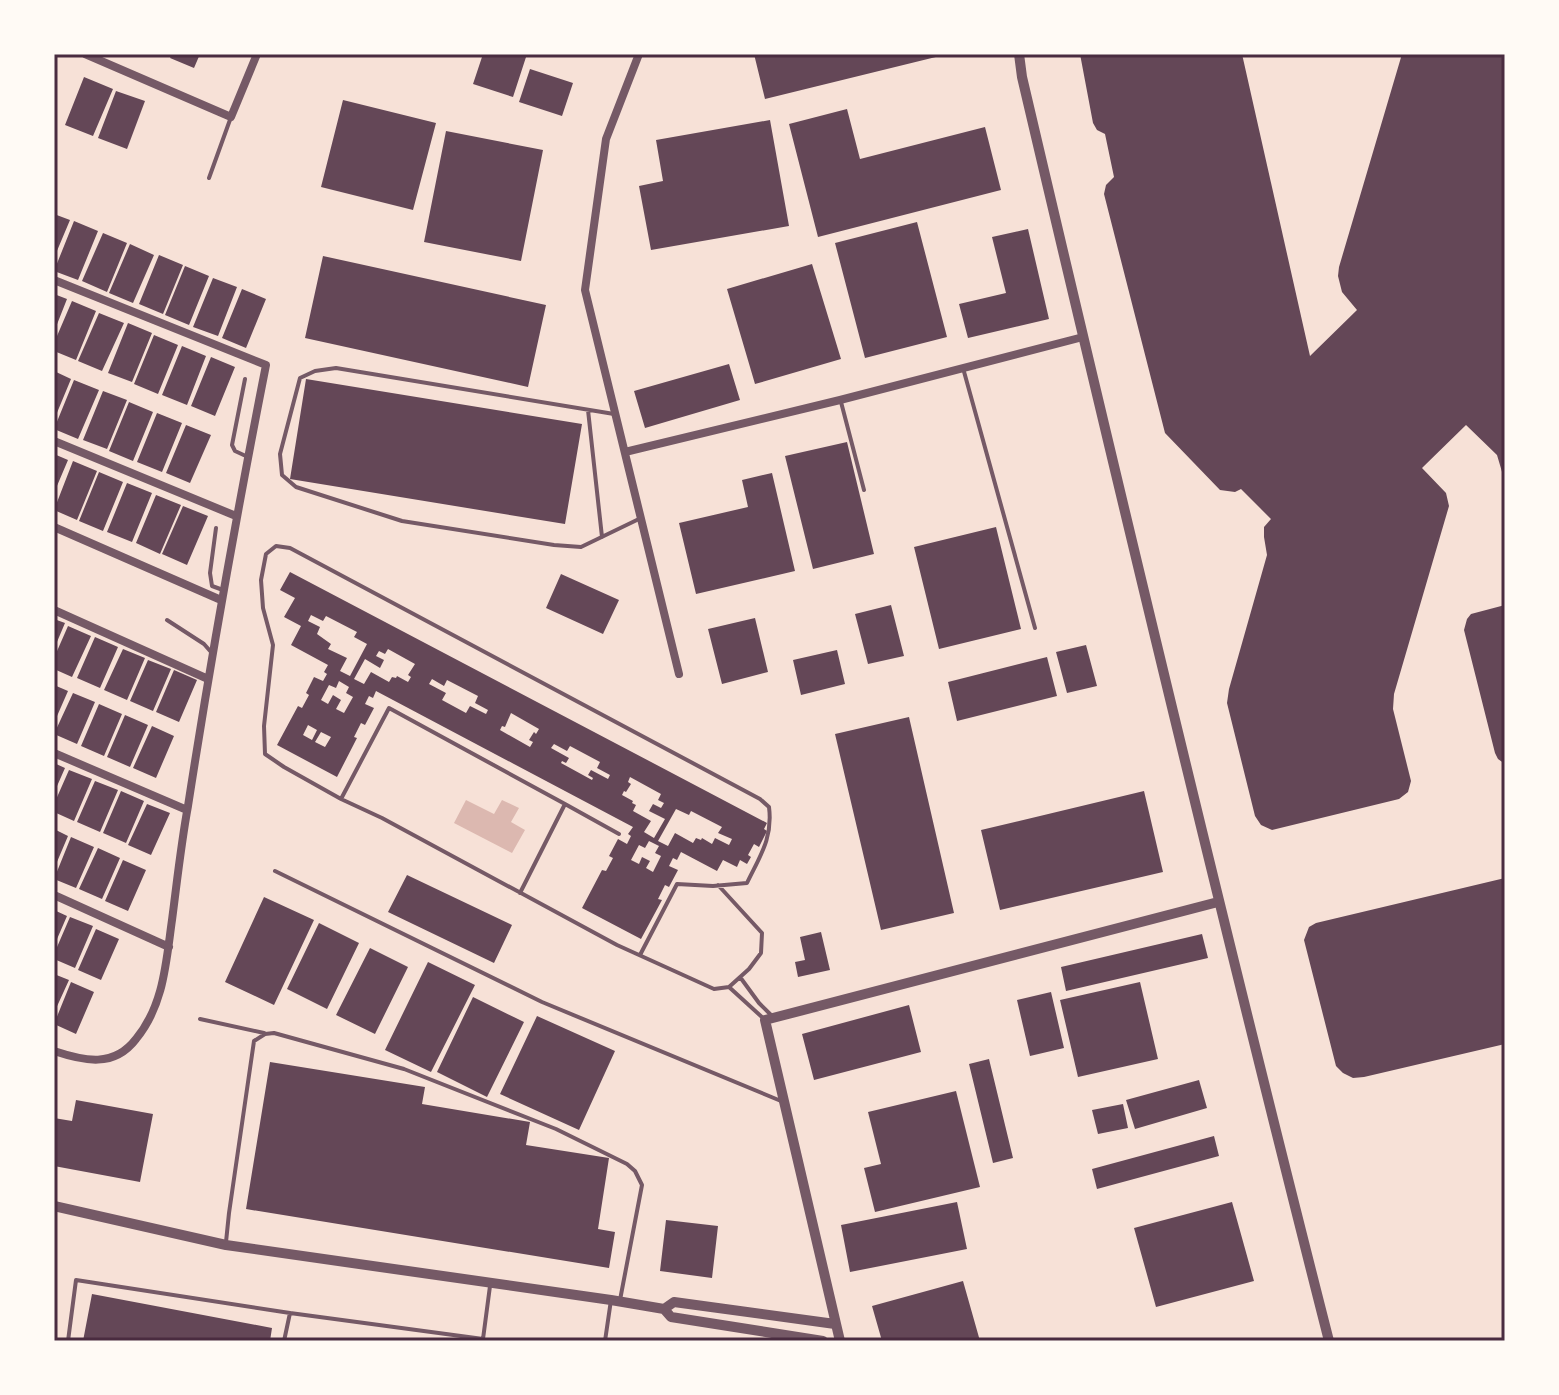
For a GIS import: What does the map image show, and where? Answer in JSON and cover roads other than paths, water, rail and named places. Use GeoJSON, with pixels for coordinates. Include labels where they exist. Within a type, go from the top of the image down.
{"type":"FeatureCollection","features":[{"type":"Feature","properties":{"kind":"street"},"geometry":{"type":"LineString","coordinates":[[85,54],[231,117],[257,54]]}},
{"type":"Feature","properties":{"kind":"street"},"geometry":{"type":"LineString","coordinates":[[639,54],[606,139],[585,290],[679,674]]}},
{"type":"Feature","properties":{"kind":"street"},"geometry":{"type":"LineString","coordinates":[[1019,54],[1218,902],[1329,1341]]}},
{"type":"Feature","properties":{"kind":"street"},"geometry":{"type":"LineString","coordinates":[[54,280],[266,365],[212,653],[166,972],[152,1017],[134,1043],[110,1060],[78,1059],[54,1051]]}},
{"type":"Feature","properties":{"kind":"street"},"geometry":{"type":"LineString","coordinates":[[625,452],[1083,337]]}},
{"type":"Feature","properties":{"kind":"street"},"geometry":{"type":"LineString","coordinates":[[54,441],[236,516]]}},
{"type":"Feature","properties":{"kind":"street"},"geometry":{"type":"LineString","coordinates":[[54,527],[221,600]]}},
{"type":"Feature","properties":{"kind":"street"},"geometry":{"type":"LineString","coordinates":[[54,610],[208,679]]}},
{"type":"Feature","properties":{"kind":"street"},"geometry":{"type":"LineString","coordinates":[[54,753],[187,810]]}},
{"type":"Feature","properties":{"kind":"street"},"geometry":{"type":"LineString","coordinates":[[54,895],[169,947]]}},
{"type":"Feature","properties":{"kind":"street"},"geometry":{"type":"LineString","coordinates":[[840,1341],[783,1102],[769,1018],[1218,902]]}},
{"type":"Feature","properties":{"kind":"street"},"geometry":{"type":"LineString","coordinates":[[54,1206],[226,1245],[615,1301],[664,1309],[671,1317],[823,1341]]}},
{"type":"Feature","properties":{"kind":"street"},"geometry":{"type":"LineString","coordinates":[[664,1309],[674,1302],[835,1324]]}},
{"type":"Feature","properties":{"kind":"lane"},"geometry":{"type":"LineString","coordinates":[[209,178],[231,117]]}},
{"type":"Feature","properties":{"kind":"lane"},"geometry":{"type":"LineString","coordinates":[[614,414],[336,368],[315,371],[300,378],[280,454],[282,475],[296,487],[402,521],[554,545],[581,547],[641,518]]}},
{"type":"Feature","properties":{"kind":"lane"},"geometry":{"type":"LineString","coordinates":[[963,368],[1035,628]]}},
{"type":"Feature","properties":{"kind":"lane"},"geometry":{"type":"LineString","coordinates":[[245,379],[232,445],[235,451],[248,457]]}},
{"type":"Feature","properties":{"kind":"lane"},"geometry":{"type":"LineString","coordinates":[[840,400],[864,490]]}},
{"type":"Feature","properties":{"kind":"lane"},"geometry":{"type":"LineString","coordinates":[[588,410],[602,537]]}},
{"type":"Feature","properties":{"kind":"lane"},"geometry":{"type":"LineString","coordinates":[[216,528],[210,573],[212,586],[223,590]]}},
{"type":"Feature","properties":{"kind":"lane"},"geometry":{"type":"LineString","coordinates":[[640,955],[677,884],[747,883],[768,842],[769,807],[760,799],[290,548],[276,546],[266,554],[261,580],[263,608],[273,645],[264,726],[265,754],[341,799],[617,945],[714,989],[729,987],[761,953],[762,933],[718,885]]}},
{"type":"Feature","properties":{"kind":"lane"},"geometry":{"type":"LineString","coordinates":[[167,620],[204,644],[212,653]]}},
{"type":"Feature","properties":{"kind":"lane"},"geometry":{"type":"LineString","coordinates":[[341,799],[389,708],[619,834]]}},
{"type":"Feature","properties":{"kind":"lane"},"geometry":{"type":"LineString","coordinates":[[520,893],[565,804]]}},
{"type":"Feature","properties":{"kind":"lane"},"geometry":{"type":"LineString","coordinates":[[275,871],[542,1002],[783,1102]]}},
{"type":"Feature","properties":{"kind":"lane"},"geometry":{"type":"LineString","coordinates":[[740,977],[769,1018]]}},
{"type":"Feature","properties":{"kind":"lane"},"geometry":{"type":"LineString","coordinates":[[729,987],[769,1018]]}},
{"type":"Feature","properties":{"kind":"lane"},"geometry":{"type":"LineString","coordinates":[[200,1019],[265,1034],[274,1033],[404,1069],[556,1129],[627,1164],[635,1171],[642,1185],[605,1341]]}},
{"type":"Feature","properties":{"kind":"lane"},"geometry":{"type":"LineString","coordinates":[[226,1245],[254,1041],[265,1034]]}},
{"type":"Feature","properties":{"kind":"lane"},"geometry":{"type":"LineString","coordinates":[[68,1341],[76,1280],[498,1341]]}},
{"type":"Feature","properties":{"kind":"lane"},"geometry":{"type":"LineString","coordinates":[[483,1339],[491,1283]]}},
{"type":"Feature","properties":{"kind":"lane"},"geometry":{"type":"LineString","coordinates":[[284,1341],[290,1313]]}}]}
